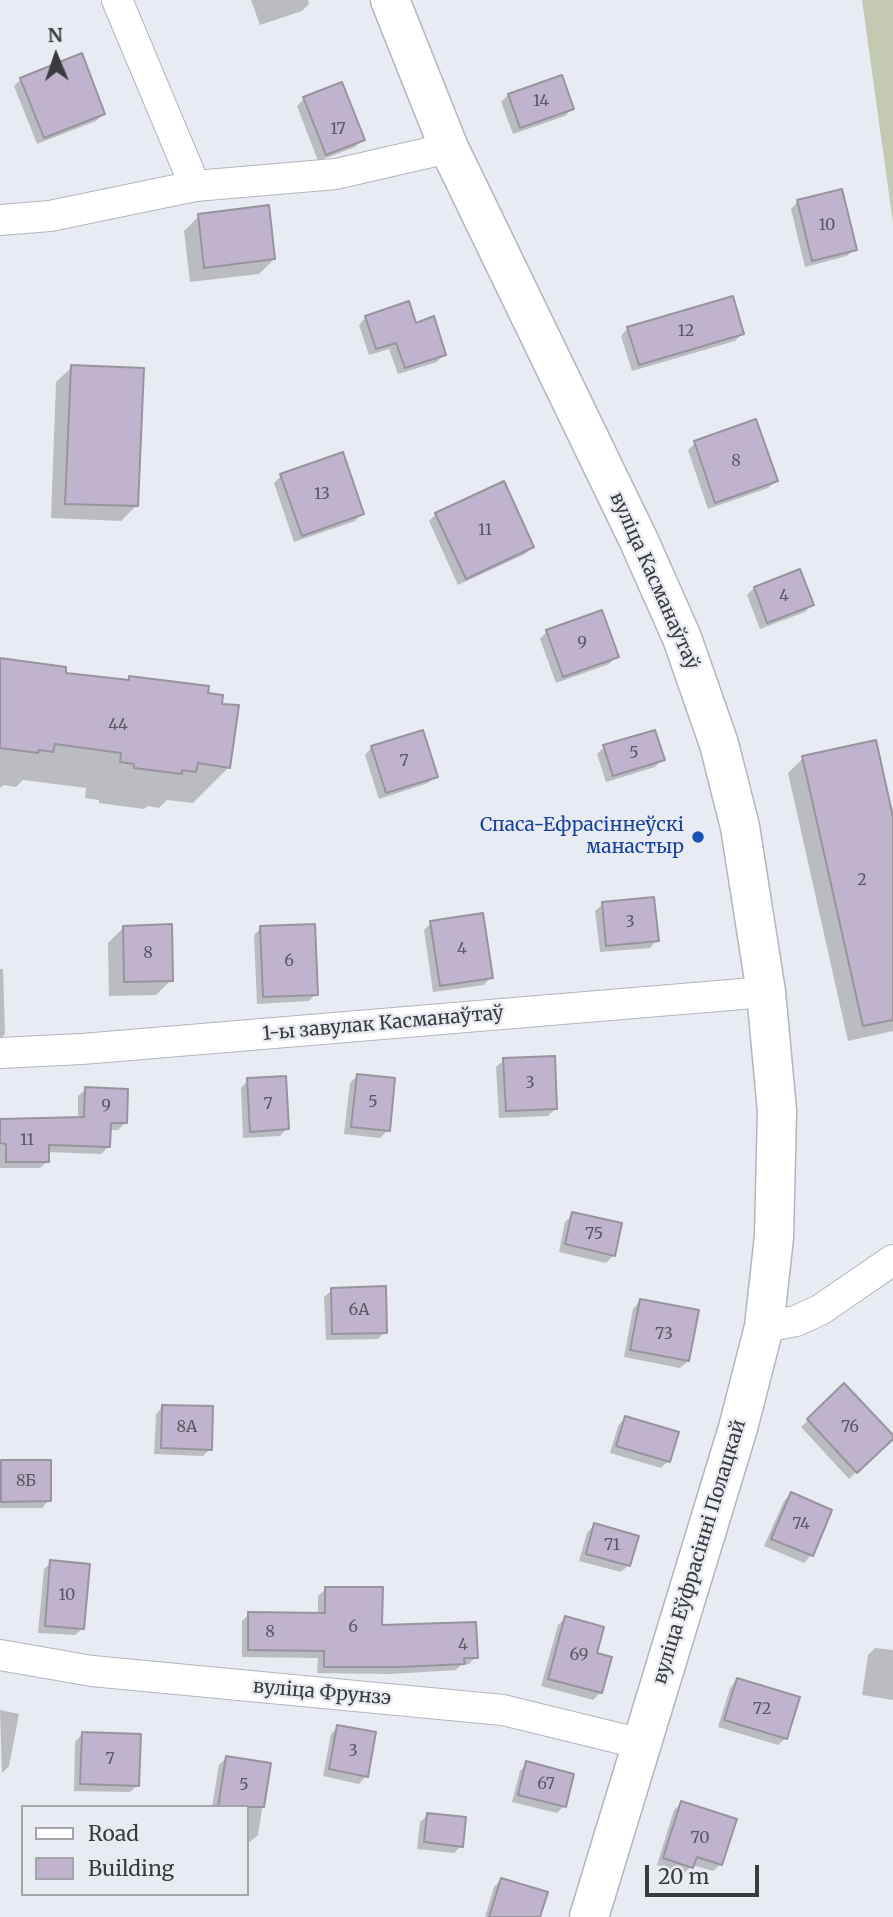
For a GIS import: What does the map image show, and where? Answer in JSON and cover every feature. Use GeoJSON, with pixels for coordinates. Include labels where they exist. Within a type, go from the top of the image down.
{"type":"FeatureCollection","features":[{"type":"Feature","properties":{"kind":"main road","name":"вуліца Касманаўтаў"},"geometry":{"type":"LineString","coordinates":[[390,0],[449,148],[639,541],[682,638],[719,744],[740,827],[766,992],[777,1111],[774,1237],[764,1327]]}},
{"type":"Feature","properties":{"kind":"main road","name":"вуліца Еўфрасінні Полацкай"},"geometry":{"type":"LineString","coordinates":[[589,1917],[734,1441],[764,1327]]}},
{"type":"Feature","properties":{"kind":"street"},"geometry":{"type":"LineString","coordinates":[[117,0],[195,186]]}},
{"type":"Feature","properties":{"kind":"street"},"geometry":{"type":"LineString","coordinates":[[0,220],[50,216],[195,186],[336,174],[449,148]]}},
{"type":"Feature","properties":{"kind":"street","name":"1-ы завулак Касманаўтаў"},"geometry":{"type":"LineString","coordinates":[[0,1053],[766,992]]}},
{"type":"Feature","properties":{"kind":"street"},"geometry":{"type":"LineString","coordinates":[[764,1327],[796,1321],[820,1310],[893,1260]]}},
{"type":"Feature","properties":{"kind":"street","name":"вуліца Фрунзэ"},"geometry":{"type":"LineString","coordinates":[[0,1656],[92,1671],[503,1710],[642,1744]]}},
{"type":"Feature","properties":{"kind":"green space"},"geometry":{"type":"Polygon","coordinates":[[[862,0],[893,0],[893,223],[862,0]]]}},
{"type":"Feature","properties":{"kind":"building"},"geometry":{"type":"Polygon","coordinates":[[[82,53],[105,114],[44,138],[20,78],[82,53]]]}},
{"type":"Feature","properties":{"kind":"building"},"geometry":{"type":"Polygon","coordinates":[[[562,75],[574,109],[520,128],[508,94],[562,75]]]}},
{"type":"Feature","properties":{"kind":"building"},"geometry":{"type":"Polygon","coordinates":[[[342,82],[365,140],[326,155],[303,97],[342,82]]]}},
{"type":"Feature","properties":{"kind":"building"},"geometry":{"type":"Polygon","coordinates":[[[842,189],[857,250],[812,261],[797,200],[842,189]]]}},
{"type":"Feature","properties":{"kind":"building"},"geometry":{"type":"Polygon","coordinates":[[[269,205],[275,259],[204,268],[198,214],[269,205]]]}},
{"type":"Feature","properties":{"kind":"building"},"geometry":{"type":"Polygon","coordinates":[[[733,296],[744,334],[639,365],[627,327],[733,296]]]}},
{"type":"Feature","properties":{"kind":"building"},"geometry":{"type":"Polygon","coordinates":[[[409,301],[416,323],[434,316],[446,355],[405,368],[396,343],[376,349],[365,316],[409,301]]]}},
{"type":"Feature","properties":{"kind":"building"},"geometry":{"type":"Polygon","coordinates":[[[71,365],[144,368],[138,506],[65,504],[71,365]]]}},
{"type":"Feature","properties":{"kind":"building"},"geometry":{"type":"Polygon","coordinates":[[[756,419],[778,481],[715,503],[694,441],[756,419]]]}},
{"type":"Feature","properties":{"kind":"building"},"geometry":{"type":"Polygon","coordinates":[[[343,452],[364,514],[302,536],[280,474],[343,452]]]}},
{"type":"Feature","properties":{"kind":"building"},"geometry":{"type":"Polygon","coordinates":[[[504,481],[534,547],[466,579],[435,513],[504,481]]]}},
{"type":"Feature","properties":{"kind":"building"},"geometry":{"type":"Polygon","coordinates":[[[800,569],[814,605],[767,623],[754,587],[800,569]]]}},
{"type":"Feature","properties":{"kind":"building"},"geometry":{"type":"Polygon","coordinates":[[[602,610],[619,657],[563,677],[546,630],[602,610]]]}},
{"type":"Feature","properties":{"kind":"building"},"geometry":{"type":"Polygon","coordinates":[[[0,658],[66,667],[66,673],[129,680],[129,676],[209,686],[208,693],[223,695],[222,704],[239,705],[230,768],[198,763],[196,772],[182,770],[182,774],[134,768],[134,764],[120,762],[121,753],[55,744],[53,752],[39,750],[38,753],[0,748],[0,658]]]}},
{"type":"Feature","properties":{"kind":"building"},"geometry":{"type":"Polygon","coordinates":[[[423,730],[438,777],[386,793],[371,746],[423,730]]]}},
{"type":"Feature","properties":{"kind":"building"},"geometry":{"type":"Polygon","coordinates":[[[655,730],[665,760],[613,776],[603,745],[655,730]]]}},
{"type":"Feature","properties":{"kind":"building"},"geometry":{"type":"Polygon","coordinates":[[[876,740],[893,817],[893,1020],[863,1026],[802,756],[876,740]]]}},
{"type":"Feature","properties":{"kind":"building"},"geometry":{"type":"Polygon","coordinates":[[[654,897],[659,941],[606,946],[602,902],[654,897]]]}},
{"type":"Feature","properties":{"kind":"building"},"geometry":{"type":"Polygon","coordinates":[[[483,913],[493,978],[440,986],[430,921],[483,913]]]}},
{"type":"Feature","properties":{"kind":"building"},"geometry":{"type":"Polygon","coordinates":[[[172,924],[173,981],[124,982],[123,926],[172,924]]]}},
{"type":"Feature","properties":{"kind":"building"},"geometry":{"type":"Polygon","coordinates":[[[315,924],[318,995],[263,997],[260,926],[315,924]]]}},
{"type":"Feature","properties":{"kind":"building"},"geometry":{"type":"Polygon","coordinates":[[[555,1056],[557,1109],[506,1111],[503,1058],[555,1056]]]}},
{"type":"Feature","properties":{"kind":"building"},"geometry":{"type":"Polygon","coordinates":[[[357,1074],[395,1078],[390,1131],[351,1127],[357,1074]]]}},
{"type":"Feature","properties":{"kind":"building"},"geometry":{"type":"Polygon","coordinates":[[[286,1076],[289,1129],[250,1132],[247,1078],[286,1076]]]}},
{"type":"Feature","properties":{"kind":"building"},"geometry":{"type":"Polygon","coordinates":[[[85,1087],[128,1089],[127,1123],[111,1123],[110,1147],[49,1145],[49,1162],[6,1162],[6,1144],[0,1143],[0,1119],[84,1117],[85,1087]]]}},
{"type":"Feature","properties":{"kind":"building"},"geometry":{"type":"Polygon","coordinates":[[[572,1212],[622,1223],[615,1256],[565,1244],[572,1212]]]}},
{"type":"Feature","properties":{"kind":"building"},"geometry":{"type":"Polygon","coordinates":[[[386,1286],[387,1333],[332,1334],[331,1288],[386,1286]]]}},
{"type":"Feature","properties":{"kind":"building"},"geometry":{"type":"Polygon","coordinates":[[[640,1299],[699,1310],[689,1361],[630,1350],[640,1299]]]}},
{"type":"Feature","properties":{"kind":"building"},"geometry":{"type":"Polygon","coordinates":[[[844,1383],[893,1435],[893,1439],[857,1473],[807,1419],[844,1383]]]}},
{"type":"Feature","properties":{"kind":"building"},"geometry":{"type":"Polygon","coordinates":[[[162,1405],[213,1406],[212,1450],[161,1448],[162,1405]]]}},
{"type":"Feature","properties":{"kind":"building"},"geometry":{"type":"Polygon","coordinates":[[[625,1416],[679,1432],[670,1462],[616,1446],[625,1416]]]}},
{"type":"Feature","properties":{"kind":"building"},"geometry":{"type":"Polygon","coordinates":[[[1,1460],[51,1460],[51,1501],[1,1502],[1,1460]]]}},
{"type":"Feature","properties":{"kind":"building"},"geometry":{"type":"Polygon","coordinates":[[[791,1492],[832,1510],[813,1556],[771,1539],[791,1492]]]}},
{"type":"Feature","properties":{"kind":"building"},"geometry":{"type":"Polygon","coordinates":[[[594,1523],[639,1536],[630,1566],[586,1554],[594,1523]]]}},
{"type":"Feature","properties":{"kind":"building"},"geometry":{"type":"Polygon","coordinates":[[[50,1560],[90,1564],[84,1629],[45,1626],[50,1560]]]}},
{"type":"Feature","properties":{"kind":"building"},"geometry":{"type":"Polygon","coordinates":[[[325,1587],[383,1587],[382,1625],[476,1622],[478,1658],[464,1658],[465,1664],[324,1667],[324,1651],[248,1650],[248,1612],[325,1613],[325,1587]]]}},
{"type":"Feature","properties":{"kind":"building"},"geometry":{"type":"Polygon","coordinates":[[[565,1616],[604,1627],[597,1653],[612,1657],[602,1693],[548,1679],[565,1616]]]}},
{"type":"Feature","properties":{"kind":"building"},"geometry":{"type":"Polygon","coordinates":[[[737,1678],[800,1697],[787,1739],[724,1720],[737,1678]]]}},
{"type":"Feature","properties":{"kind":"building"},"geometry":{"type":"Polygon","coordinates":[[[337,1725],[376,1732],[368,1777],[329,1769],[337,1725]]]}},
{"type":"Feature","properties":{"kind":"building"},"geometry":{"type":"Polygon","coordinates":[[[82,1732],[141,1734],[139,1786],[80,1784],[82,1732]]]}},
{"type":"Feature","properties":{"kind":"building"},"geometry":{"type":"Polygon","coordinates":[[[226,1756],[271,1763],[264,1807],[218,1805],[226,1756]]]}},
{"type":"Feature","properties":{"kind":"building"},"geometry":{"type":"Polygon","coordinates":[[[526,1761],[574,1774],[566,1807],[518,1795],[526,1761]]]}},
{"type":"Feature","properties":{"kind":"building"},"geometry":{"type":"Polygon","coordinates":[[[681,1801],[737,1819],[722,1865],[697,1857],[693,1868],[663,1858],[681,1801]]]}},
{"type":"Feature","properties":{"kind":"building"},"geometry":{"type":"Polygon","coordinates":[[[427,1813],[466,1817],[463,1847],[424,1842],[427,1813]]]}},
{"type":"Feature","properties":{"kind":"building"},"geometry":{"type":"Polygon","coordinates":[[[501,1878],[548,1892],[540,1917],[489,1917],[501,1878]]]}},
{"type":"Feature","properties":{"kind":"place","name":"Спаса-Ефрасіннеўскі манастыр"},"geometry":{"type":"Point","coordinates":[698,837]}}]}
